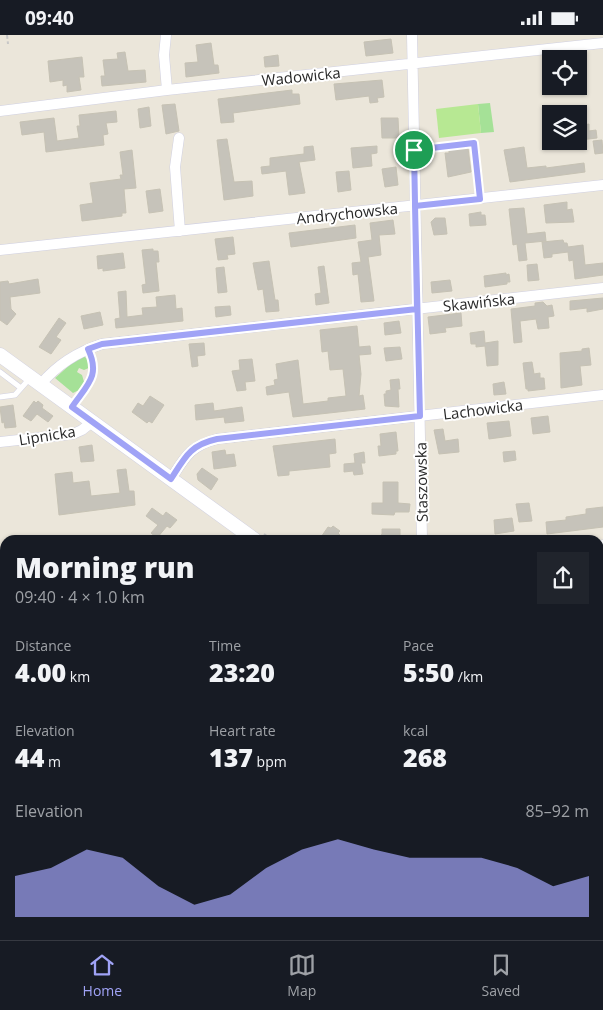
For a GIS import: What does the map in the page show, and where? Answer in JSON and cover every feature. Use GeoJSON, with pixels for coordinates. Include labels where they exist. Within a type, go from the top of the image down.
{"type":"FeatureCollection","features":[{"type":"Feature","properties":{"kind":"street"},"geometry":{"type":"LineString","coordinates":[[166,35],[164,55],[167,90]]}},
{"type":"Feature","properties":{"kind":"street","name":"Staszowska"},"geometry":{"type":"LineString","coordinates":[[412,35],[422,535]]}},
{"type":"Feature","properties":{"kind":"street","name":"Wadowicka"},"geometry":{"type":"LineString","coordinates":[[0,111],[167,90],[413,65],[603,43]]}},
{"type":"Feature","properties":{"kind":"street"},"geometry":{"type":"LineString","coordinates":[[179,138],[175,167],[180,231]]}},
{"type":"Feature","properties":{"kind":"street","name":"Andrychowska"},"geometry":{"type":"LineString","coordinates":[[0,249],[603,185]]}},
{"type":"Feature","properties":{"kind":"street","name":"Skawińska"},"geometry":{"type":"LineString","coordinates":[[36,381],[88,349],[112,343],[603,288]]}},
{"type":"Feature","properties":{"kind":"street"},"geometry":{"type":"LineString","coordinates":[[0,355],[248,535]]}},
{"type":"Feature","properties":{"kind":"street","name":"Lachowicka"},"geometry":{"type":"LineString","coordinates":[[171,479],[189,451],[204,442],[217,439],[603,395]]}},
{"type":"Feature","properties":{"kind":"street","name":"Lipnicka"},"geometry":{"type":"LineString","coordinates":[[0,442],[73,434],[82,430],[92,421]]}},
{"type":"Feature","properties":{"kind":"lane"},"geometry":{"type":"LineString","coordinates":[[414,150],[474,143],[480,199]]}},
{"type":"Feature","properties":{"kind":"lane"},"geometry":{"type":"LineString","coordinates":[[72,407],[88,385],[93,374],[94,360],[88,349]]}},
{"type":"Feature","properties":{"kind":"lane"},"geometry":{"type":"LineString","coordinates":[[0,372],[21,388]]}},
{"type":"Feature","properties":{"kind":"lane"},"geometry":{"type":"LineString","coordinates":[[0,397],[15,395],[21,388],[36,381]]}},
{"type":"Feature","properties":{"kind":"path"},"geometry":{"type":"LineString","coordinates":[[7,35],[8,44]]}},
{"type":"Feature","properties":{"kind":"green space"},"geometry":{"type":"Polygon","coordinates":[[[490,103],[494,132],[481,133],[478,104],[490,103]]]}},
{"type":"Feature","properties":{"kind":"green space"},"geometry":{"type":"Polygon","coordinates":[[[478,104],[481,133],[439,138],[436,109],[478,104]]]}},
{"type":"Feature","properties":{"kind":"green space"},"geometry":{"type":"Polygon","coordinates":[[[81,355],[90,360],[91,367],[84,370],[79,368],[77,372],[82,375],[85,385],[79,392],[73,393],[55,378],[81,355]]]}},
{"type":"Feature","properties":{"kind":"building"},"geometry":{"type":"Polygon","coordinates":[[[391,39],[393,53],[366,56],[364,42],[391,39]]]}},
{"type":"Feature","properties":{"kind":"building"},"geometry":{"type":"Polygon","coordinates":[[[211,43],[214,65],[218,65],[219,73],[186,77],[185,63],[198,62],[196,45],[211,43]]]}},
{"type":"Feature","properties":{"kind":"building"},"geometry":{"type":"Polygon","coordinates":[[[125,52],[128,71],[145,70],[146,82],[102,86],[101,76],[105,76],[103,60],[118,59],[117,53],[125,52]]]}},
{"type":"Feature","properties":{"kind":"building"},"geometry":{"type":"Polygon","coordinates":[[[278,55],[279,66],[265,67],[264,57],[278,55]]]}},
{"type":"Feature","properties":{"kind":"building"},"geometry":{"type":"Polygon","coordinates":[[[82,57],[84,77],[79,77],[81,90],[67,92],[67,85],[63,86],[63,80],[50,82],[48,61],[82,57]]]}},
{"type":"Feature","properties":{"kind":"building"},"geometry":{"type":"Polygon","coordinates":[[[382,80],[384,97],[377,98],[378,102],[370,103],[369,96],[336,100],[334,84],[382,80]]]}},
{"type":"Feature","properties":{"kind":"building"},"geometry":{"type":"Polygon","coordinates":[[[292,90],[292,94],[299,94],[300,104],[233,113],[234,122],[221,123],[218,99],[292,90]]]}},
{"type":"Feature","properties":{"kind":"building"},"geometry":{"type":"Polygon","coordinates":[[[175,104],[179,131],[166,134],[162,105],[175,104]]]}},
{"type":"Feature","properties":{"kind":"building"},"geometry":{"type":"Polygon","coordinates":[[[149,107],[151,126],[140,128],[138,109],[149,107]]]}},
{"type":"Feature","properties":{"kind":"building"},"geometry":{"type":"Polygon","coordinates":[[[116,111],[117,122],[106,123],[108,134],[103,135],[104,145],[46,152],[44,132],[22,135],[20,122],[54,118],[57,141],[79,138],[77,126],[80,126],[79,115],[116,111]]]}},
{"type":"Feature","properties":{"kind":"building"},"geometry":{"type":"Polygon","coordinates":[[[381,118],[398,118],[399,138],[382,138],[381,118]]]}},
{"type":"Feature","properties":{"kind":"building"},"geometry":{"type":"Polygon","coordinates":[[[587,124],[589,124],[589,131],[596,130],[597,138],[587,139],[587,124]]]}},
{"type":"Feature","properties":{"kind":"building"},"geometry":{"type":"Polygon","coordinates":[[[227,139],[234,182],[252,181],[253,196],[224,200],[217,140],[227,139]]]}},
{"type":"Feature","properties":{"kind":"building"},"geometry":{"type":"Polygon","coordinates":[[[602,140],[603,153],[595,154],[593,141],[602,140]]]}},
{"type":"Feature","properties":{"kind":"building"},"geometry":{"type":"Polygon","coordinates":[[[313,146],[315,160],[299,162],[305,193],[289,195],[286,171],[262,174],[261,167],[270,166],[270,158],[304,154],[304,147],[313,146]]]}},
{"type":"Feature","properties":{"kind":"building"},"geometry":{"type":"Polygon","coordinates":[[[377,146],[377,153],[371,154],[372,166],[353,168],[351,148],[377,146]]]}},
{"type":"Feature","properties":{"kind":"building"},"geometry":{"type":"Polygon","coordinates":[[[524,147],[527,168],[546,166],[546,168],[584,163],[585,172],[510,182],[504,150],[524,147]]]}},
{"type":"Feature","properties":{"kind":"building"},"geometry":{"type":"Polygon","coordinates":[[[468,148],[471,172],[448,177],[445,153],[449,153],[449,150],[468,148]]]}},
{"type":"Feature","properties":{"kind":"building"},"geometry":{"type":"Polygon","coordinates":[[[132,150],[136,188],[124,189],[126,213],[122,213],[122,216],[82,221],[80,205],[93,203],[90,183],[121,179],[120,175],[123,175],[120,152],[132,150]]]}},
{"type":"Feature","properties":{"kind":"building"},"geometry":{"type":"Polygon","coordinates":[[[396,167],[398,185],[385,187],[382,169],[396,167]]]}},
{"type":"Feature","properties":{"kind":"building"},"geometry":{"type":"Polygon","coordinates":[[[349,171],[351,190],[338,192],[336,172],[349,171]]]}},
{"type":"Feature","properties":{"kind":"building"},"geometry":{"type":"Polygon","coordinates":[[[160,189],[163,211],[149,213],[146,191],[160,189]]]}},
{"type":"Feature","properties":{"kind":"building"},"geometry":{"type":"Polygon","coordinates":[[[567,202],[567,210],[572,209],[574,222],[546,223],[544,205],[567,202]]]}},
{"type":"Feature","properties":{"kind":"building"},"geometry":{"type":"Polygon","coordinates":[[[524,208],[527,234],[545,232],[546,241],[525,243],[527,260],[519,261],[517,244],[513,245],[509,209],[524,208]]]}},
{"type":"Feature","properties":{"kind":"building"},"geometry":{"type":"Polygon","coordinates":[[[481,212],[481,215],[485,215],[486,225],[470,226],[469,214],[481,212]]]}},
{"type":"Feature","properties":{"kind":"building"},"geometry":{"type":"Polygon","coordinates":[[[435,218],[445,218],[447,234],[434,235],[431,222],[435,218]]]}},
{"type":"Feature","properties":{"kind":"building"},"geometry":{"type":"Polygon","coordinates":[[[393,220],[395,234],[379,235],[381,255],[368,257],[374,301],[361,302],[358,274],[353,275],[352,263],[361,262],[358,242],[372,240],[370,223],[393,220]]]}},
{"type":"Feature","properties":{"kind":"building"},"geometry":{"type":"Polygon","coordinates":[[[355,225],[356,238],[291,247],[289,233],[355,225]]]}},
{"type":"Feature","properties":{"kind":"building"},"geometry":{"type":"Polygon","coordinates":[[[233,237],[235,254],[227,255],[228,259],[218,260],[215,239],[233,237]]]}},
{"type":"Feature","properties":{"kind":"building"},"geometry":{"type":"Polygon","coordinates":[[[563,240],[564,243],[567,243],[568,247],[583,245],[585,265],[603,263],[603,275],[575,279],[573,260],[569,261],[568,252],[552,254],[552,257],[544,258],[542,242],[563,240]]]}},
{"type":"Feature","properties":{"kind":"building"},"geometry":{"type":"Polygon","coordinates":[[[153,249],[153,251],[158,251],[159,262],[156,262],[159,291],[143,293],[142,285],[146,284],[142,250],[153,249]]]}},
{"type":"Feature","properties":{"kind":"building"},"geometry":{"type":"Polygon","coordinates":[[[123,253],[125,268],[103,271],[103,268],[98,269],[97,256],[123,253]]]}},
{"type":"Feature","properties":{"kind":"building"},"geometry":{"type":"Polygon","coordinates":[[[269,261],[275,300],[278,300],[279,311],[266,312],[263,289],[258,290],[253,263],[269,261]]]}},
{"type":"Feature","properties":{"kind":"building"},"geometry":{"type":"Polygon","coordinates":[[[537,264],[539,280],[528,281],[527,265],[537,264]]]}},
{"type":"Feature","properties":{"kind":"building"},"geometry":{"type":"Polygon","coordinates":[[[324,266],[329,303],[316,305],[315,294],[321,293],[318,267],[324,266]]]}},
{"type":"Feature","properties":{"kind":"building"},"geometry":{"type":"Polygon","coordinates":[[[224,267],[227,292],[218,293],[216,268],[224,267]]]}},
{"type":"Feature","properties":{"kind":"building"},"geometry":{"type":"Polygon","coordinates":[[[506,273],[506,275],[509,274],[510,282],[507,282],[507,284],[485,287],[484,276],[506,273]]]}},
{"type":"Feature","properties":{"kind":"building"},"geometry":{"type":"Polygon","coordinates":[[[38,279],[40,293],[10,297],[11,309],[16,314],[7,325],[0,320],[0,282],[8,281],[9,284],[38,279]]]}},
{"type":"Feature","properties":{"kind":"building"},"geometry":{"type":"Polygon","coordinates":[[[450,280],[452,291],[432,293],[431,282],[450,280]]]}},
{"type":"Feature","properties":{"kind":"building"},"geometry":{"type":"Polygon","coordinates":[[[126,291],[127,317],[143,315],[142,308],[157,307],[156,297],[175,295],[176,309],[182,308],[183,321],[116,328],[115,319],[120,318],[118,292],[126,291]]]}},
{"type":"Feature","properties":{"kind":"building"},"geometry":{"type":"Polygon","coordinates":[[[603,298],[603,309],[587,312],[587,308],[570,310],[570,301],[603,298]]]}},
{"type":"Feature","properties":{"kind":"building"},"geometry":{"type":"Polygon","coordinates":[[[543,302],[547,306],[552,305],[554,316],[548,317],[549,328],[538,329],[536,319],[520,321],[522,342],[514,343],[511,309],[535,306],[535,303],[543,302]]]}},
{"type":"Feature","properties":{"kind":"building"},"geometry":{"type":"Polygon","coordinates":[[[230,306],[231,315],[216,317],[215,307],[230,306]]]}},
{"type":"Feature","properties":{"kind":"building"},"geometry":{"type":"Polygon","coordinates":[[[100,312],[103,325],[84,329],[81,316],[100,312]]]}},
{"type":"Feature","properties":{"kind":"building"},"geometry":{"type":"Polygon","coordinates":[[[461,313],[462,326],[445,328],[446,332],[430,334],[428,317],[461,313]]]}},
{"type":"Feature","properties":{"kind":"building"},"geometry":{"type":"Polygon","coordinates":[[[59,318],[66,323],[56,337],[61,340],[51,354],[39,347],[59,318]]]}},
{"type":"Feature","properties":{"kind":"building"},"geometry":{"type":"Polygon","coordinates":[[[399,321],[401,333],[385,335],[384,323],[399,321]]]}},
{"type":"Feature","properties":{"kind":"building"},"geometry":{"type":"Polygon","coordinates":[[[357,326],[359,347],[370,346],[371,354],[359,355],[361,374],[359,396],[363,395],[365,409],[293,417],[289,392],[267,395],[266,387],[275,385],[274,380],[278,379],[276,364],[298,360],[303,404],[328,401],[328,398],[346,396],[343,369],[330,370],[328,351],[322,352],[320,330],[357,326]]]}},
{"type":"Feature","properties":{"kind":"building"},"geometry":{"type":"Polygon","coordinates":[[[484,331],[485,343],[498,341],[498,365],[487,366],[485,346],[476,347],[476,344],[471,344],[470,333],[484,331]]]}},
{"type":"Feature","properties":{"kind":"building"},"geometry":{"type":"Polygon","coordinates":[[[204,343],[205,355],[197,356],[198,366],[192,367],[189,344],[204,343]]]}},
{"type":"Feature","properties":{"kind":"building"},"geometry":{"type":"Polygon","coordinates":[[[400,347],[402,359],[386,361],[384,348],[400,347]]]}},
{"type":"Feature","properties":{"kind":"building"},"geometry":{"type":"Polygon","coordinates":[[[589,348],[591,365],[580,366],[582,385],[561,388],[560,353],[582,351],[582,349],[589,348]]]}},
{"type":"Feature","properties":{"kind":"building"},"geometry":{"type":"Polygon","coordinates":[[[252,359],[255,381],[245,382],[246,390],[237,391],[232,371],[240,370],[239,360],[252,359]]]}},
{"type":"Feature","properties":{"kind":"building"},"geometry":{"type":"Polygon","coordinates":[[[532,362],[534,374],[540,373],[540,378],[544,378],[545,389],[528,391],[526,389],[523,363],[532,362]]]}},
{"type":"Feature","properties":{"kind":"building"},"geometry":{"type":"Polygon","coordinates":[[[399,379],[399,407],[385,406],[384,394],[386,394],[386,391],[391,390],[390,380],[399,379]]]}},
{"type":"Feature","properties":{"kind":"building"},"geometry":{"type":"Polygon","coordinates":[[[504,382],[506,394],[494,395],[493,384],[504,382]]]}},
{"type":"Feature","properties":{"kind":"building"},"geometry":{"type":"Polygon","coordinates":[[[150,396],[164,405],[152,423],[149,421],[147,423],[132,412],[138,403],[143,406],[150,396]]]}},
{"type":"Feature","properties":{"kind":"building"},"geometry":{"type":"Polygon","coordinates":[[[34,401],[36,403],[38,401],[43,405],[42,408],[53,416],[48,422],[37,414],[31,421],[23,416],[34,401]]]}},
{"type":"Feature","properties":{"kind":"building"},"geometry":{"type":"Polygon","coordinates":[[[213,403],[214,411],[242,407],[244,421],[225,423],[224,417],[196,420],[195,405],[213,403]]]}},
{"type":"Feature","properties":{"kind":"building"},"geometry":{"type":"Polygon","coordinates":[[[13,405],[16,427],[5,428],[4,422],[2,423],[0,407],[13,405]]]}},
{"type":"Feature","properties":{"kind":"building"},"geometry":{"type":"Polygon","coordinates":[[[548,416],[550,432],[533,434],[531,418],[548,416]]]}},
{"type":"Feature","properties":{"kind":"building"},"geometry":{"type":"Polygon","coordinates":[[[509,421],[511,436],[489,439],[487,423],[509,421]]]}},
{"type":"Feature","properties":{"kind":"building"},"geometry":{"type":"Polygon","coordinates":[[[443,429],[445,441],[458,439],[459,452],[439,454],[434,430],[443,429]]]}},
{"type":"Feature","properties":{"kind":"building"},"geometry":{"type":"Polygon","coordinates":[[[396,432],[398,451],[396,451],[396,454],[379,456],[378,446],[381,446],[380,434],[396,432]]]}},
{"type":"Feature","properties":{"kind":"building"},"geometry":{"type":"Polygon","coordinates":[[[335,439],[336,453],[329,454],[330,467],[289,471],[289,475],[278,476],[273,446],[335,439]]]}},
{"type":"Feature","properties":{"kind":"building"},"geometry":{"type":"Polygon","coordinates":[[[92,445],[94,461],[81,462],[79,447],[92,445]]]}},
{"type":"Feature","properties":{"kind":"building"},"geometry":{"type":"Polygon","coordinates":[[[225,450],[226,455],[234,454],[236,466],[214,469],[212,452],[225,450]]]}},
{"type":"Feature","properties":{"kind":"building"},"geometry":{"type":"Polygon","coordinates":[[[515,451],[516,460],[504,462],[503,452],[515,451]]]}},
{"type":"Feature","properties":{"kind":"building"},"geometry":{"type":"Polygon","coordinates":[[[364,452],[365,463],[361,463],[363,474],[354,475],[353,471],[344,472],[344,464],[355,463],[354,454],[364,452]]]}},
{"type":"Feature","properties":{"kind":"building"},"geometry":{"type":"Polygon","coordinates":[[[202,468],[218,479],[211,490],[198,480],[197,474],[202,468]]]}},
{"type":"Feature","properties":{"kind":"building"},"geometry":{"type":"Polygon","coordinates":[[[126,469],[129,491],[134,491],[135,505],[59,515],[55,474],[72,472],[73,483],[89,481],[91,496],[120,493],[117,470],[126,469]]]}},
{"type":"Feature","properties":{"kind":"building"},"geometry":{"type":"Polygon","coordinates":[[[383,482],[398,482],[398,503],[410,504],[409,512],[395,512],[394,515],[372,514],[372,503],[383,503],[383,482]]]}},
{"type":"Feature","properties":{"kind":"building"},"geometry":{"type":"Polygon","coordinates":[[[529,503],[532,521],[519,522],[516,504],[529,503]]]}},
{"type":"Feature","properties":{"kind":"building"},"geometry":{"type":"Polygon","coordinates":[[[603,507],[603,527],[547,534],[546,522],[566,520],[566,517],[586,514],[586,509],[603,507]]]}},
{"type":"Feature","properties":{"kind":"building"},"geometry":{"type":"Polygon","coordinates":[[[152,508],[163,516],[166,512],[177,520],[170,528],[167,526],[160,535],[153,535],[151,533],[158,525],[146,516],[152,508]]]}},
{"type":"Feature","properties":{"kind":"building"},"geometry":{"type":"Polygon","coordinates":[[[512,518],[514,531],[495,534],[494,520],[512,518]]]}},
{"type":"Feature","properties":{"kind":"building"},"geometry":{"type":"Polygon","coordinates":[[[333,526],[340,531],[338,533],[340,535],[322,535],[328,527],[331,528],[333,526]]]}},
{"type":"Feature","properties":{"kind":"building"},"geometry":{"type":"Polygon","coordinates":[[[382,529],[400,529],[400,535],[382,534],[382,529]]]}},
{"type":"Feature","properties":{"kind":"route"},"geometry":{"type":"LineString","coordinates":[[414,150],[415,206],[417,309],[102,344],[88,349],[94,360],[93,374],[88,385],[72,407],[171,479],[189,451],[204,442],[420,416],[415,206],[480,199],[474,143],[414,150]]}}]}
